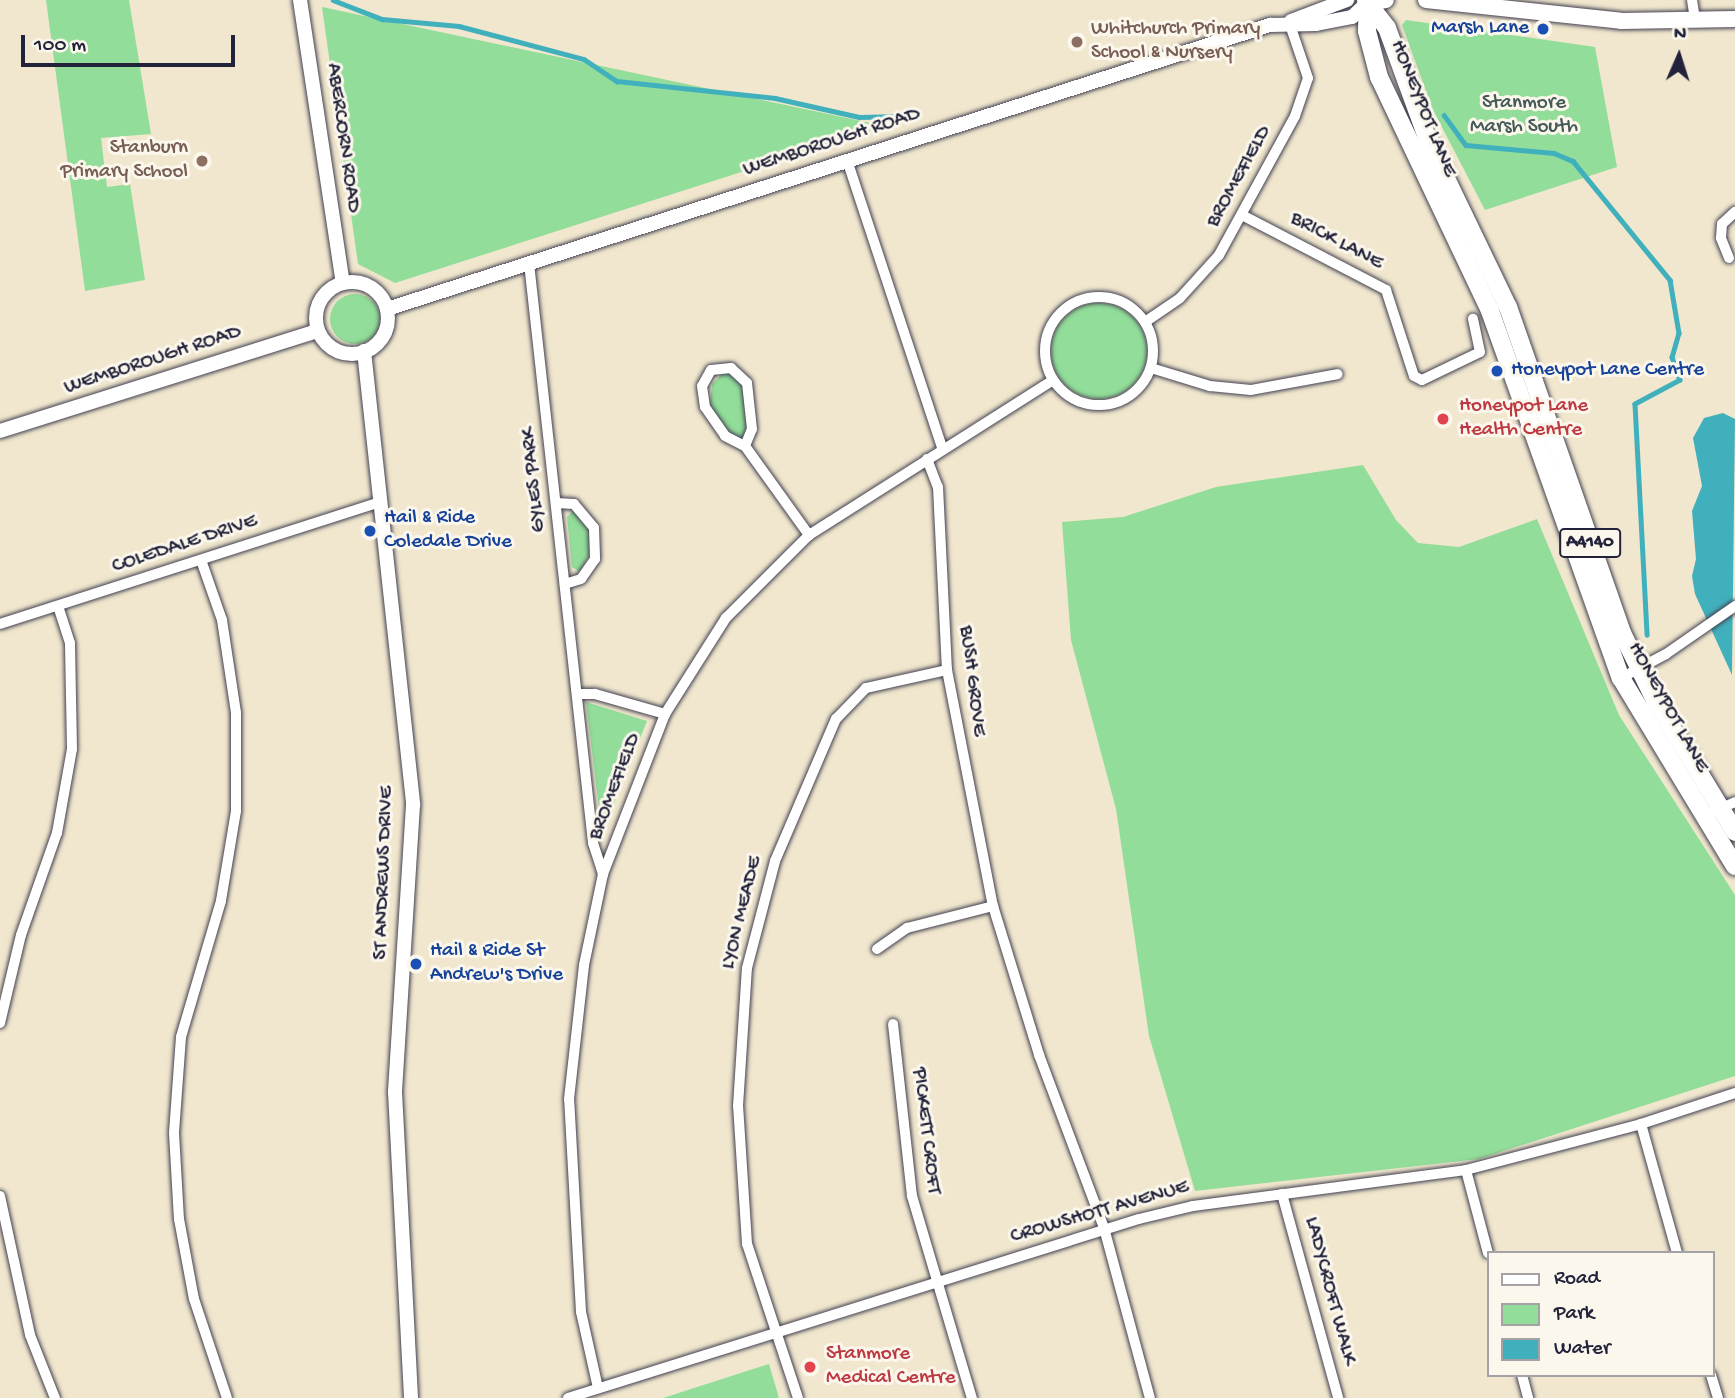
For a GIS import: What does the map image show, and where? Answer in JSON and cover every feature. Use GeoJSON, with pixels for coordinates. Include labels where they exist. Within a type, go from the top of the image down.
{"type":"FeatureCollection","features":[{"type":"Feature","properties":{"kind":"main road"},"geometry":{"type":"LineString","coordinates":[[1365,1],[1387,0]]}},
{"type":"Feature","properties":{"kind":"main road"},"geometry":{"type":"LineString","coordinates":[[1426,0],[1621,20],[1735,19]]}},
{"type":"Feature","properties":{"kind":"main road","name":"HONEYPOT LANE"},"geometry":{"type":"LineString","coordinates":[[1365,1],[1387,28],[1429,143],[1508,307],[1622,633],[1639,669],[1727,805],[1735,832]]}},
{"type":"Feature","properties":{"kind":"main road","name":"HONEYPOT LANE"},"geometry":{"type":"LineString","coordinates":[[1365,1],[1367,31],[1379,77],[1490,311],[1621,678],[1735,866]]}},
{"type":"Feature","properties":{"kind":"street","name":"ABERCORN ROAD"},"geometry":{"type":"LineString","coordinates":[[300,0],[343,283]]}},
{"type":"Feature","properties":{"kind":"street","name":"WEMBOROUGH ROAD"},"geometry":{"type":"LineString","coordinates":[[387,309],[848,160],[1289,22],[1347,0]]}},
{"type":"Feature","properties":{"kind":"street"},"geometry":{"type":"LineString","coordinates":[[1692,0],[1695,20]]}},
{"type":"Feature","properties":{"kind":"street","name":"WEMBOROUGH ROAD"},"geometry":{"type":"LineString","coordinates":[[1289,22],[1316,24],[1352,17],[1365,1]]}},
{"type":"Feature","properties":{"kind":"street","name":"BROMEFIELD"},"geometry":{"type":"LineString","coordinates":[[1145,322],[1180,298],[1219,255],[1244,216],[1306,92],[1307,70],[1289,22]]}},
{"type":"Feature","properties":{"kind":"street"},"geometry":{"type":"LineString","coordinates":[[848,160],[943,450]]}},
{"type":"Feature","properties":{"kind":"street"},"geometry":{"type":"LineString","coordinates":[[1729,258],[1721,238],[1722,224],[1735,212]]}},
{"type":"Feature","properties":{"kind":"street","name":"BRICK LANE"},"geometry":{"type":"LineString","coordinates":[[1244,216],[1386,290],[1413,376],[1422,380],[1472,359],[1480,352],[1473,319]]}},
{"type":"Feature","properties":{"kind":"street","name":"GYLES PARK"},"geometry":{"type":"LineString","coordinates":[[529,262],[593,843],[603,874]]}},
{"type":"Feature","properties":{"kind":"street"},"geometry":{"type":"LineString","coordinates":[[343,283],[365,284],[387,309],[386,332],[364,351],[337,351],[318,331],[318,305],[324,295],[343,283]]}},
{"type":"Feature","properties":{"kind":"street"},"geometry":{"type":"LineString","coordinates":[[1097,298],[1120,301],[1145,322],[1153,339],[1150,368],[1140,387],[1111,404],[1085,404],[1064,394],[1052,381],[1045,342],[1055,318],[1075,303],[1097,298]]}},
{"type":"Feature","properties":{"kind":"street","name":"WEMBOROUGH ROAD"},"geometry":{"type":"LineString","coordinates":[[0,431],[318,331]]}},
{"type":"Feature","properties":{"kind":"street","name":"ST ANDREWS DRIVE"},"geometry":{"type":"LineString","coordinates":[[364,351],[413,805],[395,1092],[411,1398]]}},
{"type":"Feature","properties":{"kind":"street"},"geometry":{"type":"LineString","coordinates":[[745,446],[752,429],[747,383],[731,368],[711,370],[702,386],[705,407],[725,436],[745,446],[809,535]]}},
{"type":"Feature","properties":{"kind":"street"},"geometry":{"type":"LineString","coordinates":[[1150,368],[1210,387],[1251,390],[1338,374]]}},
{"type":"Feature","properties":{"kind":"street","name":"BROMEFIELD"},"geometry":{"type":"LineString","coordinates":[[598,1388],[581,1312],[569,1099],[581,987],[603,874],[665,714],[726,618],[809,535],[1052,381]]}},
{"type":"Feature","properties":{"kind":"street","name":"BUSH GROVE"},"geometry":{"type":"LineString","coordinates":[[927,459],[938,487],[947,670],[992,906],[1039,1055],[1104,1228],[1150,1398]]}},
{"type":"Feature","properties":{"kind":"street","name":"COLEDALE DRIVE"},"geometry":{"type":"LineString","coordinates":[[0,624],[381,502]]}},
{"type":"Feature","properties":{"kind":"street"},"geometry":{"type":"LineString","coordinates":[[557,503],[575,504],[594,528],[595,559],[581,579],[565,584]]}},
{"type":"Feature","properties":{"kind":"street"},"geometry":{"type":"LineString","coordinates":[[201,560],[222,620],[236,713],[236,811],[221,901],[181,1037],[174,1133],[179,1219],[194,1299],[227,1398]]}},
{"type":"Feature","properties":{"kind":"street"},"geometry":{"type":"LineString","coordinates":[[0,1023],[21,935],[57,833],[72,749],[70,643],[58,606]]}},
{"type":"Feature","properties":{"kind":"street"},"geometry":{"type":"LineString","coordinates":[[1621,678],[1735,606]]}},
{"type":"Feature","properties":{"kind":"street","name":"LYON MEADE"},"geometry":{"type":"LineString","coordinates":[[797,1398],[779,1332],[769,1321],[747,1244],[740,1133],[747,968],[775,862],[836,719],[866,688],[947,670]]}},
{"type":"Feature","properties":{"kind":"street"},"geometry":{"type":"LineString","coordinates":[[578,694],[595,694],[665,714]]}},
{"type":"Feature","properties":{"kind":"street"},"geometry":{"type":"LineString","coordinates":[[1704,818],[1727,805]]}},
{"type":"Feature","properties":{"kind":"street"},"geometry":{"type":"LineString","coordinates":[[877,949],[906,928],[992,906]]}},
{"type":"Feature","properties":{"kind":"street","name":"PICKETT CROFT"},"geometry":{"type":"LineString","coordinates":[[893,1024],[912,1196],[972,1398]]}},
{"type":"Feature","properties":{"kind":"street","name":"CROWSHOTT AVENUE"},"geometry":{"type":"LineString","coordinates":[[568,1398],[1104,1228],[1193,1206],[1466,1170],[1641,1124],[1735,1093]]}},
{"type":"Feature","properties":{"kind":"street"},"geometry":{"type":"LineString","coordinates":[[1641,1124],[1676,1251]]}},
{"type":"Feature","properties":{"kind":"street"},"geometry":{"type":"LineString","coordinates":[[1466,1170],[1488,1251]]}},
{"type":"Feature","properties":{"kind":"street","name":"LADYCROFT WALK"},"geometry":{"type":"LineString","coordinates":[[1282,1194],[1338,1398]]}},
{"type":"Feature","properties":{"kind":"street"},"geometry":{"type":"LineString","coordinates":[[0,1196],[30,1335],[55,1398]]}},
{"type":"Feature","properties":{"kind":"street"},"geometry":{"type":"LineString","coordinates":[[1523,1377],[1528,1398]]}},
{"type":"Feature","properties":{"kind":"street"},"geometry":{"type":"LineString","coordinates":[[1712,1377],[1718,1398]]}},
{"type":"Feature","properties":{"kind":"green space"},"geometry":{"type":"Polygon","coordinates":[[[46,0],[129,0],[151,134],[101,138],[107,187],[130,184],[145,280],[85,291],[46,0]]]}},
{"type":"Feature","properties":{"kind":"green space"},"geometry":{"type":"Polygon","coordinates":[[[322,7],[885,126],[395,283],[358,264],[322,7]]]}},
{"type":"Feature","properties":{"kind":"green space","name":"Stanmore Marsh South"},"geometry":{"type":"Polygon","coordinates":[[[1406,20],[1595,47],[1617,167],[1485,210],[1433,110],[1402,25],[1406,20]]]}},
{"type":"Feature","properties":{"kind":"green space"},"geometry":{"type":"Polygon","coordinates":[[[345,295],[365,295],[379,309],[379,329],[365,343],[345,343],[331,329],[331,309],[345,295]]]}},
{"type":"Feature","properties":{"kind":"green space"},"geometry":{"type":"Polygon","coordinates":[[[1099,303],[1117,307],[1133,317],[1143,333],[1147,351],[1143,369],[1133,385],[1117,395],[1099,399],[1081,395],[1065,385],[1055,369],[1051,351],[1055,333],[1065,317],[1081,307],[1099,303]]]}},
{"type":"Feature","properties":{"kind":"green space"},"geometry":{"type":"Polygon","coordinates":[[[724,372],[739,378],[752,402],[750,428],[743,440],[726,433],[710,405],[712,384],[724,372]]]}},
{"type":"Feature","properties":{"kind":"green space"},"geometry":{"type":"Polygon","coordinates":[[[1363,465],[1396,520],[1418,543],[1459,547],[1537,519],[1619,715],[1735,895],[1735,1076],[1479,1159],[1195,1191],[1149,1036],[1116,809],[1071,640],[1062,522],[1123,517],[1216,487],[1363,465]]]}},
{"type":"Feature","properties":{"kind":"green space"},"geometry":{"type":"Polygon","coordinates":[[[574,510],[589,529],[591,551],[580,572],[572,567],[567,517],[574,510]]]}},
{"type":"Feature","properties":{"kind":"green space"},"geometry":{"type":"Polygon","coordinates":[[[586,702],[647,721],[602,833],[586,702]]]}},
{"type":"Feature","properties":{"kind":"green space"},"geometry":{"type":"Polygon","coordinates":[[[769,1364],[779,1398],[663,1398],[769,1364]]]}},
{"type":"Feature","properties":{"kind":"water"},"geometry":{"type":"Polygon","coordinates":[[[1723,413],[1735,419],[1732,675],[1695,594],[1692,576],[1696,559],[1692,511],[1702,486],[1693,438],[1704,418],[1723,413]]]}},
{"type":"Feature","properties":{"kind":"waterway"},"geometry":{"type":"LineString","coordinates":[[333,0],[382,19],[459,26],[584,59],[617,81],[775,98],[859,117],[901,116]]}},
{"type":"Feature","properties":{"kind":"waterway"},"geometry":{"type":"LineString","coordinates":[[1444,115],[1466,145],[1554,153],[1573,161],[1670,280],[1679,333],[1672,357],[1680,380],[1635,404],[1647,635]]}},
{"type":"Feature","properties":{"kind":"place","name":"Marsh Lane"},"geometry":{"type":"Point","coordinates":[1543,29]}},
{"type":"Feature","properties":{"kind":"place","name":"Whitchurch Primary School & Nursery"},"geometry":{"type":"Point","coordinates":[1077,42]}},
{"type":"Feature","properties":{"kind":"place","name":"Stanburn Primary School"},"geometry":{"type":"Point","coordinates":[202,161]}},
{"type":"Feature","properties":{"kind":"place","name":"Honeypot Lane Centre"},"geometry":{"type":"Point","coordinates":[1497,371]}},
{"type":"Feature","properties":{"kind":"place","name":"Honeypot Lane Health Centre"},"geometry":{"type":"Point","coordinates":[1443,419]}},
{"type":"Feature","properties":{"kind":"place","name":"Hail & Ride Coledale Drive"},"geometry":{"type":"Point","coordinates":[370,531]}},
{"type":"Feature","properties":{"kind":"place","name":"Hail & Ride St Andrew's Drive"},"geometry":{"type":"Point","coordinates":[416,964]}},
{"type":"Feature","properties":{"kind":"place","name":"Stanmore Medical Centre"},"geometry":{"type":"Point","coordinates":[810,1367]}}]}
